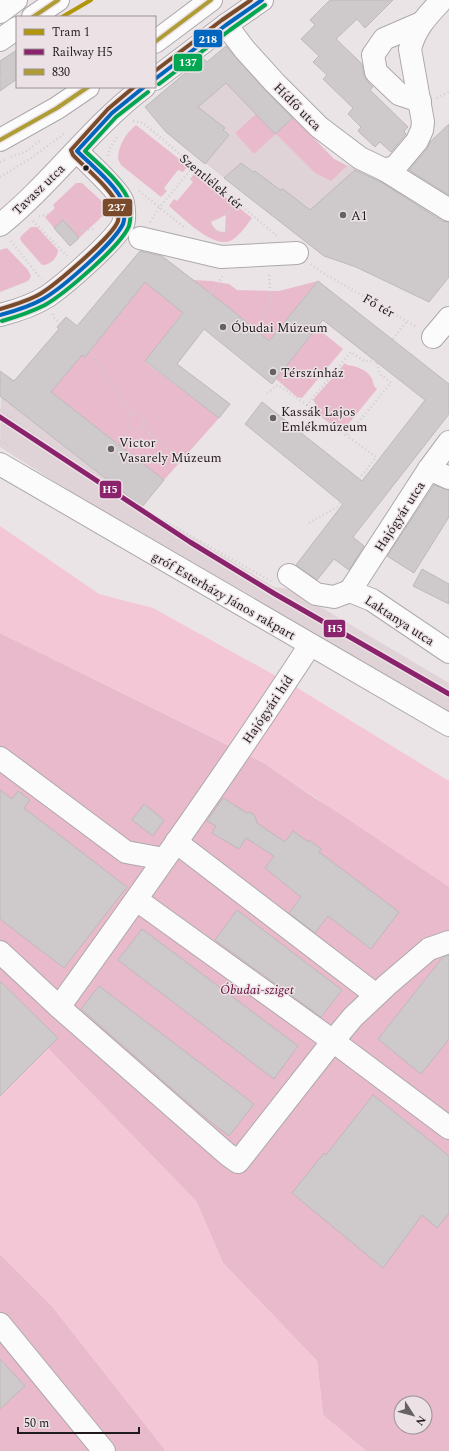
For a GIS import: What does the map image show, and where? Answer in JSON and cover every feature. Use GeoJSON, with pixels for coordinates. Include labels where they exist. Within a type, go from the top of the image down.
{"type":"FeatureCollection","features":[{"type":"Feature","properties":{"kind":"street"},"geometry":{"type":"LineString","coordinates":[[0,12],[16,0]]}},
{"type":"Feature","properties":{"kind":"street"},"geometry":{"type":"LineString","coordinates":[[34,16],[58,0]]}},
{"type":"Feature","properties":{"kind":"street"},"geometry":{"type":"LineString","coordinates":[[156,41],[210,0]]}},
{"type":"Feature","properties":{"kind":"street"},"geometry":{"type":"LineString","coordinates":[[156,78],[226,25],[262,0]]}},
{"type":"Feature","properties":{"kind":"street"},"geometry":{"type":"LineString","coordinates":[[385,170],[396,166],[417,141],[422,130],[423,122],[420,101],[410,49],[413,38],[421,23],[442,0]]}},
{"type":"Feature","properties":{"kind":"street"},"geometry":{"type":"LineString","coordinates":[[420,101],[399,94],[376,72],[373,55],[384,39],[421,23]]}},
{"type":"Feature","properties":{"kind":"street","name":"Hídfő utca"},"geometry":{"type":"LineString","coordinates":[[226,25],[275,83],[319,127],[360,158],[385,170],[449,210]]}},
{"type":"Feature","properties":{"kind":"street"},"geometry":{"type":"LineString","coordinates":[[0,40],[16,29]]}},
{"type":"Feature","properties":{"kind":"street"},"geometry":{"type":"LineString","coordinates":[[0,140],[57,108],[87,88]]}},
{"type":"Feature","properties":{"kind":"street","name":"Tavasz utca"},"geometry":{"type":"LineString","coordinates":[[5,232],[72,142],[112,113],[143,88]]}},
{"type":"Feature","properties":{"kind":"street"},"geometry":{"type":"LineString","coordinates":[[0,315],[28,306],[47,296],[82,267],[117,234],[124,222],[123,202],[111,184],[72,142]]}},
{"type":"Feature","properties":{"kind":"street"},"geometry":{"type":"LineString","coordinates":[[140,238],[221,257],[297,253]]}},
{"type":"Feature","properties":{"kind":"street"},"geometry":{"type":"LineString","coordinates":[[433,337],[449,318]]}},
{"type":"Feature","properties":{"kind":"street","name":"Hajógyár utca"},"geometry":{"type":"LineString","coordinates":[[350,591],[428,469],[449,442]]}},
{"type":"Feature","properties":{"kind":"street","name":"gróf Esterházy János rakpart"},"geometry":{"type":"LineString","coordinates":[[0,464],[449,725]]}},
{"type":"Feature","properties":{"kind":"street"},"geometry":{"type":"LineString","coordinates":[[428,469],[449,478]]}},
{"type":"Feature","properties":{"kind":"street"},"geometry":{"type":"LineString","coordinates":[[280,578],[316,594],[334,597],[350,591]]}},
{"type":"Feature","properties":{"kind":"street","name":"Laktanya utca"},"geometry":{"type":"LineString","coordinates":[[350,591],[372,600],[449,652]]}},
{"type":"Feature","properties":{"kind":"street","name":"Hajógyári híd"},"geometry":{"type":"LineString","coordinates":[[59,1007],[137,900],[310,645]]}},
{"type":"Feature","properties":{"kind":"street"},"geometry":{"type":"LineString","coordinates":[[0,758],[126,852],[164,859]]}},
{"type":"Feature","properties":{"kind":"street"},"geometry":{"type":"LineString","coordinates":[[176,842],[376,995]]}},
{"type":"Feature","properties":{"kind":"street"},"geometry":{"type":"LineString","coordinates":[[137,900],[333,1041],[449,1128]]}},
{"type":"Feature","properties":{"kind":"street"},"geometry":{"type":"LineString","coordinates":[[0,952],[59,1007],[238,1162],[353,1017],[376,995],[429,950],[449,942]]}},
{"type":"Feature","properties":{"kind":"street"},"geometry":{"type":"LineString","coordinates":[[0,1324],[104,1451]]}},
{"type":"Feature","properties":{"kind":"path"},"geometry":{"type":"LineString","coordinates":[[0,78],[16,67]]}},
{"type":"Feature","properties":{"kind":"path","name":"Szentlélek tér"},"geometry":{"type":"LineString","coordinates":[[130,121],[143,122],[297,253],[325,274]]}},
{"type":"Feature","properties":{"kind":"path"},"geometry":{"type":"LineString","coordinates":[[0,177],[31,158],[72,142]]}},
{"type":"Feature","properties":{"kind":"path"},"geometry":{"type":"LineString","coordinates":[[140,238],[159,208],[194,166]]}},
{"type":"Feature","properties":{"kind":"path"},"geometry":{"type":"LineString","coordinates":[[138,190],[188,230]]}},
{"type":"Feature","properties":{"kind":"path"},"geometry":{"type":"LineString","coordinates":[[229,212],[227,233],[218,233],[212,229],[210,220],[229,212],[237,202]]}},
{"type":"Feature","properties":{"kind":"path"},"geometry":{"type":"LineString","coordinates":[[38,216],[59,214],[78,231],[99,228]]}},
{"type":"Feature","properties":{"kind":"path"},"geometry":{"type":"LineString","coordinates":[[33,221],[67,256]]}},
{"type":"Feature","properties":{"kind":"path"},"geometry":{"type":"LineString","coordinates":[[5,232],[41,278]]}},
{"type":"Feature","properties":{"kind":"path","name":"Fő tér"},"geometry":{"type":"LineString","coordinates":[[325,274],[433,337]]}},
{"type":"Feature","properties":{"kind":"path"},"geometry":{"type":"LineString","coordinates":[[262,317],[271,305],[271,295]]}},
{"type":"Feature","properties":{"kind":"path"},"geometry":{"type":"LineString","coordinates":[[53,317],[58,321]]}},
{"type":"Feature","properties":{"kind":"path"},"geometry":{"type":"LineString","coordinates":[[393,339],[407,321]]}},
{"type":"Feature","properties":{"kind":"path"},"geometry":{"type":"LineString","coordinates":[[90,350],[132,415]]}},
{"type":"Feature","properties":{"kind":"path"},"geometry":{"type":"LineString","coordinates":[[307,405],[351,352],[364,361],[376,361],[380,374],[391,382],[347,436]]}},
{"type":"Feature","properties":{"kind":"path"},"geometry":{"type":"LineString","coordinates":[[267,393],[278,384],[376,457],[337,507],[309,523]]}},
{"type":"Feature","properties":{"kind":"path"},"geometry":{"type":"LineString","coordinates":[[0,410],[109,484],[141,508],[280,578]]}},
{"type":"Feature","properties":{"kind":"path"},"geometry":{"type":"LineString","coordinates":[[130,428],[136,430],[143,427],[145,422],[143,416],[138,414],[132,415]]}},
{"type":"Feature","properties":{"kind":"path"},"geometry":{"type":"LineString","coordinates":[[130,428],[128,422],[132,415]]}},
{"type":"Feature","properties":{"kind":"path"},"geometry":{"type":"LineString","coordinates":[[143,427],[180,461]]}},
{"type":"Feature","properties":{"kind":"path"},"geometry":{"type":"LineString","coordinates":[[117,443],[130,428]]}},
{"type":"Feature","properties":{"kind":"shaded area"},"geometry":{"type":"Polygon","coordinates":[[[229,43],[294,118],[334,159],[384,184],[384,202],[324,256],[166,132],[145,107],[203,58],[208,62],[229,43]]]}},
{"type":"Feature","properties":{"kind":"shaded area"},"geometry":{"type":"Polygon","coordinates":[[[1,397],[142,507],[274,587],[290,589],[449,683],[449,711],[123,523],[115,520],[0,447],[1,397]]]}},
{"type":"Feature","properties":{"kind":"shaded area"},"geometry":{"type":"Polygon","coordinates":[[[0,526],[99,594],[153,608],[296,687],[449,781],[449,887],[264,763],[0,633],[0,526]]]}},
{"type":"Feature","properties":{"kind":"shaded area"},"geometry":{"type":"Polygon","coordinates":[[[0,999],[196,1201],[223,1263],[317,1361],[323,1415],[366,1451],[166,1451],[51,1305],[0,1254],[0,999]]]}},
{"type":"Feature","properties":{"kind":"green space"},"geometry":{"type":"Polygon","coordinates":[[[256,114],[275,134],[294,118],[334,159],[347,166],[331,181],[315,173],[276,134],[254,154],[235,133],[256,114]]]}},
{"type":"Feature","properties":{"kind":"green space"},"geometry":{"type":"Polygon","coordinates":[[[136,125],[188,166],[183,172],[178,170],[164,188],[167,191],[161,197],[121,165],[118,159],[119,149],[123,140],[136,125]]]}},
{"type":"Feature","properties":{"kind":"green space"},"geometry":{"type":"Polygon","coordinates":[[[195,173],[252,218],[236,237],[230,241],[223,242],[206,236],[189,224],[169,206],[174,199],[177,201],[193,182],[190,179],[195,173]],[[226,215],[211,222],[216,230],[225,232],[226,215]]]}},
{"type":"Feature","properties":{"kind":"green space"},"geometry":{"type":"Polygon","coordinates":[[[76,183],[82,183],[107,206],[106,213],[79,238],[63,220],[54,228],[45,217],[55,208],[53,205],[76,183]]]}},
{"type":"Feature","properties":{"kind":"green space"},"geometry":{"type":"Polygon","coordinates":[[[31,227],[37,227],[58,250],[57,256],[48,264],[42,265],[21,241],[20,238],[22,235],[31,227]]]}},
{"type":"Feature","properties":{"kind":"green space"},"geometry":{"type":"Polygon","coordinates":[[[7,248],[28,270],[31,276],[28,281],[0,292],[0,250],[7,248]]]}},
{"type":"Feature","properties":{"kind":"green space"},"geometry":{"type":"Polygon","coordinates":[[[193,280],[229,284],[237,290],[279,291],[318,281],[269,341],[193,280]]]}},
{"type":"Feature","properties":{"kind":"green space"},"geometry":{"type":"Polygon","coordinates":[[[145,282],[183,312],[145,362],[219,418],[164,480],[51,392],[82,355],[85,357],[145,282]]]}},
{"type":"Feature","properties":{"kind":"green space"},"geometry":{"type":"Polygon","coordinates":[[[317,328],[343,349],[302,398],[297,397],[276,379],[317,328]]]}},
{"type":"Feature","properties":{"kind":"green space"},"geometry":{"type":"Polygon","coordinates":[[[345,363],[364,370],[371,377],[374,386],[377,389],[345,428],[342,425],[328,422],[323,418],[318,413],[313,400],[345,363]]]}},
{"type":"Feature","properties":{"kind":"green space","name":"Óbudai-sziget"},"geometry":{"type":"Polygon","coordinates":[[[0,633],[264,763],[315,798],[449,880],[449,1451],[366,1451],[323,1415],[317,1361],[223,1263],[196,1201],[0,999],[0,633]]]}},
{"type":"Feature","properties":{"kind":"green space"},"geometry":{"type":"Polygon","coordinates":[[[0,1254],[51,1305],[166,1451],[0,1451],[0,1254]]]}},
{"type":"Feature","properties":{"kind":"building"},"geometry":{"type":"Polygon","coordinates":[[[330,0],[393,0],[365,28],[357,19],[336,39],[362,64],[364,75],[373,87],[370,90],[408,127],[404,131],[406,134],[391,152],[380,142],[375,147],[358,131],[361,127],[348,114],[353,108],[323,79],[327,75],[313,62],[319,56],[301,39],[315,25],[310,20],[330,0]]]}},
{"type":"Feature","properties":{"kind":"building"},"geometry":{"type":"Polygon","coordinates":[[[226,46],[266,91],[293,118],[275,134],[226,83],[198,107],[225,128],[223,130],[229,135],[205,164],[166,132],[145,107],[203,58],[207,62],[226,46]]]}},
{"type":"Feature","properties":{"kind":"building"},"geometry":{"type":"Polygon","coordinates":[[[16,51],[16,80],[0,91],[0,61],[16,51]]]}},
{"type":"Feature","properties":{"kind":"building"},"geometry":{"type":"Polygon","coordinates":[[[449,124],[449,195],[409,170],[427,149],[430,142],[449,124]]]}},
{"type":"Feature","properties":{"kind":"building"},"geometry":{"type":"Polygon","coordinates":[[[241,163],[253,172],[255,171],[280,190],[283,189],[310,210],[355,170],[381,182],[442,221],[449,222],[449,277],[429,302],[356,267],[324,256],[224,178],[241,163]]]}},
{"type":"Feature","properties":{"kind":"building"},"geometry":{"type":"Polygon","coordinates":[[[63,220],[79,238],[70,246],[54,228],[63,220]]]}},
{"type":"Feature","properties":{"kind":"building"},"geometry":{"type":"Polygon","coordinates":[[[140,251],[162,256],[227,306],[269,341],[318,281],[449,384],[449,414],[353,537],[364,546],[349,570],[334,559],[317,580],[296,565],[343,504],[245,424],[262,402],[362,481],[425,400],[323,320],[272,384],[204,329],[177,364],[230,404],[219,418],[145,361],[183,313],[145,282],[85,357],[82,355],[51,392],[164,480],[142,507],[0,396],[0,371],[14,381],[59,329],[57,327],[66,317],[77,326],[140,251]]]}},
{"type":"Feature","properties":{"kind":"building"},"geometry":{"type":"Polygon","coordinates":[[[434,485],[449,490],[449,517],[414,573],[387,556],[434,485]]]}},
{"type":"Feature","properties":{"kind":"building"},"geometry":{"type":"Polygon","coordinates":[[[422,569],[449,584],[449,604],[413,586],[422,569]]]}},
{"type":"Feature","properties":{"kind":"building"},"geometry":{"type":"Polygon","coordinates":[[[0,790],[12,799],[18,791],[30,800],[24,808],[127,887],[64,968],[0,919],[0,790]]]}},
{"type":"Feature","properties":{"kind":"building"},"geometry":{"type":"Polygon","coordinates":[[[223,798],[247,813],[250,812],[255,816],[257,823],[285,842],[293,831],[308,842],[309,840],[321,849],[319,852],[399,912],[371,949],[328,916],[315,933],[289,913],[301,897],[265,868],[274,856],[246,838],[239,849],[212,833],[216,826],[207,821],[223,798]]]}},
{"type":"Feature","properties":{"kind":"building"},"geometry":{"type":"Polygon","coordinates":[[[144,804],[164,820],[153,836],[132,820],[144,804]]]}},
{"type":"Feature","properties":{"kind":"building"},"geometry":{"type":"Polygon","coordinates":[[[237,910],[342,990],[321,1017],[215,940],[237,910]]]}},
{"type":"Feature","properties":{"kind":"building"},"geometry":{"type":"Polygon","coordinates":[[[142,929],[298,1046],[274,1079],[118,960],[142,929]]]}},
{"type":"Feature","properties":{"kind":"building"},"geometry":{"type":"Polygon","coordinates":[[[449,955],[449,1039],[421,1074],[378,1039],[443,957],[449,955]]]}},
{"type":"Feature","properties":{"kind":"building"},"geometry":{"type":"Polygon","coordinates":[[[0,981],[58,1038],[0,1096],[0,981]]]}},
{"type":"Feature","properties":{"kind":"building"},"geometry":{"type":"Polygon","coordinates":[[[99,986],[254,1104],[229,1136],[202,1115],[81,1009],[99,986]]]}},
{"type":"Feature","properties":{"kind":"building"},"geometry":{"type":"Polygon","coordinates":[[[373,1095],[449,1156],[449,1213],[437,1228],[422,1215],[383,1268],[292,1193],[324,1153],[326,1155],[373,1095]]]}},
{"type":"Feature","properties":{"kind":"building"},"geometry":{"type":"Polygon","coordinates":[[[0,1359],[25,1386],[0,1409],[0,1359]]]}},
{"type":"Feature","properties":{"kind":"tram line","name":"1"},"geometry":{"type":"LineString","coordinates":[[64,16],[91,0]]}},
{"type":"Feature","properties":{"kind":"rail line","name":"H5"},"geometry":{"type":"LineString","coordinates":[[0,417],[190,542],[275,594],[449,694]]}},
{"type":"Feature","properties":{"kind":"transit line","name":"830"},"geometry":{"type":"LineString","coordinates":[[34,16],[58,0]]}},
{"type":"Feature","properties":{"kind":"transit line","name":"830"},"geometry":{"type":"LineString","coordinates":[[156,41],[211,0]]}},
{"type":"Feature","properties":{"kind":"transit line","name":"237"},"geometry":{"type":"LineString","coordinates":[[156,70],[251,0]]}},
{"type":"Feature","properties":{"kind":"transit line","name":"218"},"geometry":{"type":"LineString","coordinates":[[156,78],[226,25],[262,0]]}},
{"type":"Feature","properties":{"kind":"transit line","name":"137"},"geometry":{"type":"LineString","coordinates":[[159,84],[265,5]]}},
{"type":"Feature","properties":{"kind":"transit line","name":"830"},"geometry":{"type":"LineString","coordinates":[[0,140],[57,108],[87,88]]}},
{"type":"Feature","properties":{"kind":"transit line","name":"237"},"geometry":{"type":"LineString","coordinates":[[0,309],[31,299],[40,294],[83,260],[114,228],[118,221],[115,199],[73,155],[71,150],[108,109],[133,88]]}},
{"type":"Feature","properties":{"kind":"transit line","name":"218"},"geometry":{"type":"LineString","coordinates":[[0,315],[17,310],[43,299],[74,276],[98,254],[109,243],[123,224],[123,203],[116,190],[77,151],[112,113],[143,88]]}},
{"type":"Feature","properties":{"kind":"transit line","name":"137"},"geometry":{"type":"LineString","coordinates":[[2,321],[34,310],[54,299],[91,269],[124,235],[129,226],[130,217],[130,204],[126,195],[116,181],[85,151],[116,117],[148,92]]}},
{"type":"Feature","properties":{"kind":"place","name":"A1"},"geometry":{"type":"Point","coordinates":[343,215]}},
{"type":"Feature","properties":{"kind":"place","name":"Óbudai Múzeum"},"geometry":{"type":"Point","coordinates":[223,327]}},
{"type":"Feature","properties":{"kind":"place","name":"Térszínház"},"geometry":{"type":"Point","coordinates":[273,372]}},
{"type":"Feature","properties":{"kind":"place","name":"Kassák Lajos Emlékmúzeum"},"geometry":{"type":"Point","coordinates":[273,418]}},
{"type":"Feature","properties":{"kind":"place","name":"Victor Vasarely Múzeum"},"geometry":{"type":"Point","coordinates":[111,449]}}]}
